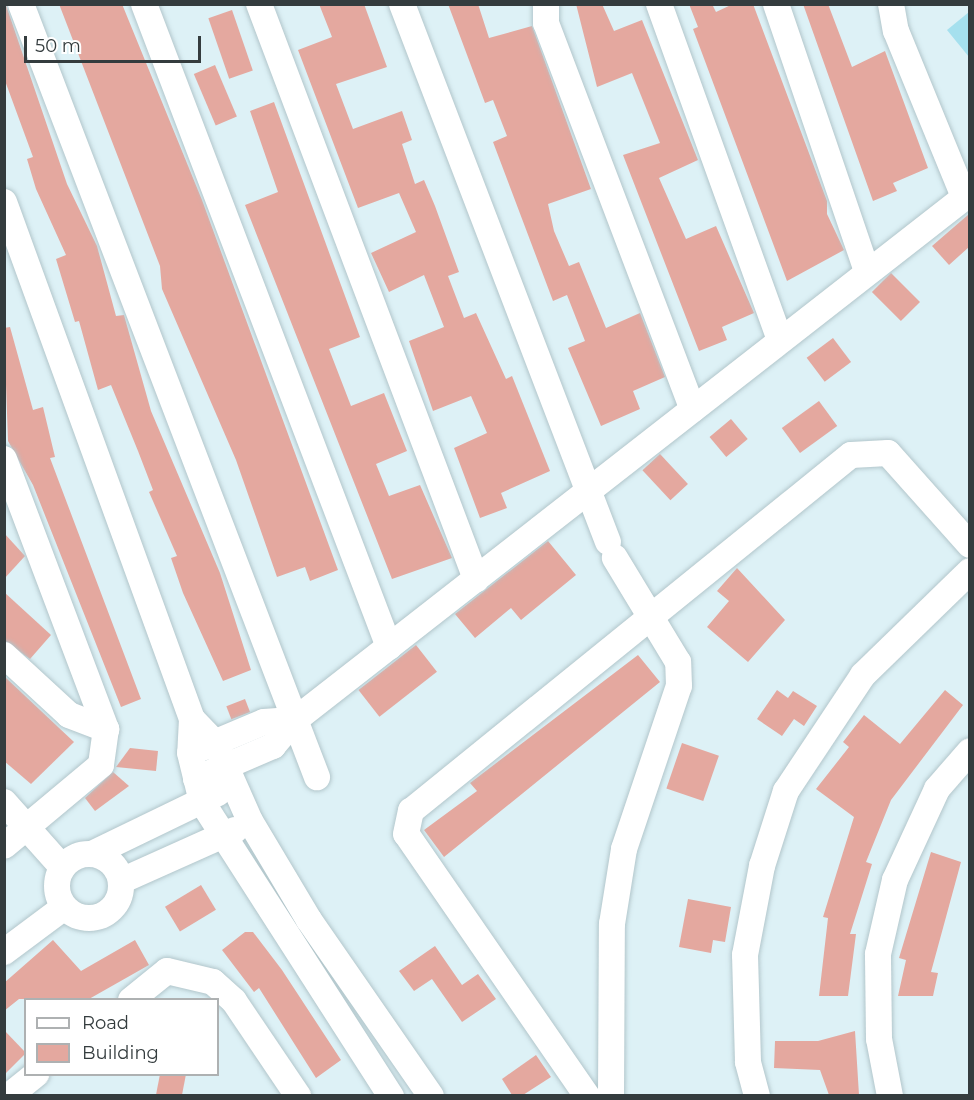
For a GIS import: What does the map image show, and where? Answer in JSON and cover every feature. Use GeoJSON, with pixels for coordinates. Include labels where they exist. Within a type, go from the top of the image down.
{"type":"FeatureCollection","features":[{"type":"Feature","properties":{"kind":"street"},"geometry":{"type":"LineString","coordinates":[[21,4],[317,777]]}},
{"type":"Feature","properties":{"kind":"street"},"geometry":{"type":"LineString","coordinates":[[144,4],[389,647]]}},
{"type":"Feature","properties":{"kind":"street"},"geometry":{"type":"LineString","coordinates":[[259,4],[476,579]]}},
{"type":"Feature","properties":{"kind":"street"},"geometry":{"type":"LineString","coordinates":[[546,4],[546,23],[693,409]]}},
{"type":"Feature","properties":{"kind":"street"},"geometry":{"type":"LineString","coordinates":[[659,4],[780,340]]}},
{"type":"Feature","properties":{"kind":"street"},"geometry":{"type":"LineString","coordinates":[[776,4],[867,272]]}},
{"type":"Feature","properties":{"kind":"street"},"geometry":{"type":"LineString","coordinates":[[62,867],[92,854],[182,806],[199,790],[230,777],[273,746],[295,720],[967,195],[896,31],[891,4]]}},
{"type":"Feature","properties":{"kind":"street"},"geometry":{"type":"LineString","coordinates":[[400,5],[612,550],[647,618],[678,662],[679,686],[624,849],[612,924],[610,1095]]}},
{"type":"Feature","properties":{"kind":"street"},"geometry":{"type":"LineString","coordinates":[[4,202],[192,719],[190,753],[199,790],[221,838],[391,1095]]}},
{"type":"Feature","properties":{"kind":"street"},"geometry":{"type":"LineString","coordinates":[[586,1095],[406,834],[405,824],[426,796],[851,455],[871,450],[888,453],[902,466],[969,545]]}},
{"type":"Feature","properties":{"kind":"street"},"geometry":{"type":"LineString","coordinates":[[4,459],[11,493],[94,687],[106,729],[101,765],[30,827],[4,846]]}},
{"type":"Feature","properties":{"kind":"street"},"geometry":{"type":"LineString","coordinates":[[757,1095],[748,1062],[746,955],[762,866],[786,791],[862,675],[969,571]]}},
{"type":"Feature","properties":{"kind":"street"},"geometry":{"type":"LineString","coordinates":[[4,655],[69,715],[106,729]]}},
{"type":"Feature","properties":{"kind":"street"},"geometry":{"type":"LineString","coordinates":[[192,719],[216,744],[250,821],[309,920],[431,1095]]}},
{"type":"Feature","properties":{"kind":"street"},"geometry":{"type":"LineString","coordinates":[[190,753],[264,722],[295,720]]}},
{"type":"Feature","properties":{"kind":"street"},"geometry":{"type":"LineString","coordinates":[[890,1095],[879,1039],[879,954],[895,880],[937,789],[969,751]]}},
{"type":"Feature","properties":{"kind":"street"},"geometry":{"type":"LineString","coordinates":[[4,802],[30,827],[62,867]]}},
{"type":"Feature","properties":{"kind":"street"},"geometry":{"type":"LineString","coordinates":[[121,881],[221,838],[250,821]]}},
{"type":"Feature","properties":{"kind":"street"},"geometry":{"type":"LineString","coordinates":[[62,867],[56,888],[63,908],[82,918],[103,916],[118,901],[121,881],[112,863],[92,854]]}},
{"type":"Feature","properties":{"kind":"street"},"geometry":{"type":"LineString","coordinates":[[4,952],[63,908]]}},
{"type":"Feature","properties":{"kind":"street"},"geometry":{"type":"LineString","coordinates":[[131,998],[167,970],[213,982],[234,1001],[298,1095]]}},
{"type":"Feature","properties":{"kind":"street"},"geometry":{"type":"LineString","coordinates":[[9,1095],[33,1076]]}},
{"type":"Feature","properties":{"kind":"shaded area"},"geometry":{"type":"Polygon","coordinates":[[[969,12],[969,57],[947,30],[969,12]]]}},
{"type":"Feature","properties":{"kind":"building"},"geometry":{"type":"Polygon","coordinates":[[[59,4],[122,4],[202,200],[338,570],[310,581],[305,567],[277,577],[236,460],[162,289],[160,266],[59,4]]]}},
{"type":"Feature","properties":{"kind":"building"},"geometry":{"type":"Polygon","coordinates":[[[319,4],[364,4],[387,67],[336,84],[353,129],[402,111],[412,140],[402,144],[415,184],[424,180],[459,272],[448,276],[464,318],[476,313],[506,379],[512,376],[550,471],[501,493],[507,508],[480,518],[454,448],[487,433],[471,396],[433,411],[409,341],[444,327],[424,275],[389,292],[371,253],[416,232],[399,193],[358,208],[298,50],[332,37],[319,4]]]}},
{"type":"Feature","properties":{"kind":"building"},"geometry":{"type":"Polygon","coordinates":[[[448,4],[478,4],[489,38],[532,26],[591,189],[548,204],[554,231],[569,266],[579,262],[606,328],[640,313],[665,377],[633,391],[640,409],[601,426],[568,348],[585,341],[567,295],[553,301],[493,142],[507,136],[493,100],[485,103],[448,4]]]}},
{"type":"Feature","properties":{"kind":"building"},"geometry":{"type":"Polygon","coordinates":[[[576,4],[602,4],[614,31],[642,20],[698,160],[659,178],[686,239],[716,226],[754,313],[722,327],[727,340],[699,351],[623,155],[660,143],[632,73],[597,87],[576,4]]]}},
{"type":"Feature","properties":{"kind":"building"},"geometry":{"type":"Polygon","coordinates":[[[689,4],[712,4],[716,12],[733,4],[753,4],[827,201],[827,214],[844,250],[787,281],[693,29],[698,27],[689,4]]]}},
{"type":"Feature","properties":{"kind":"building"},"geometry":{"type":"Polygon","coordinates":[[[803,4],[828,4],[852,67],[885,51],[928,168],[893,183],[897,191],[873,201],[803,4]]]}},
{"type":"Feature","properties":{"kind":"building"},"geometry":{"type":"Polygon","coordinates":[[[6,5],[67,184],[97,246],[116,316],[124,315],[151,411],[220,573],[251,670],[223,681],[183,593],[171,558],[177,556],[149,492],[153,490],[111,385],[98,390],[79,321],[75,322],[56,259],[66,255],[36,189],[27,159],[33,157],[4,78],[6,5]]]}},
{"type":"Feature","properties":{"kind":"building"},"geometry":{"type":"Polygon","coordinates":[[[232,10],[253,71],[229,79],[208,18],[232,10]]]}},
{"type":"Feature","properties":{"kind":"building"},"geometry":{"type":"Polygon","coordinates":[[[215,65],[237,117],[216,126],[194,74],[215,65]]]}},
{"type":"Feature","properties":{"kind":"building"},"geometry":{"type":"Polygon","coordinates":[[[274,102],[360,337],[329,349],[351,406],[384,393],[407,451],[376,464],[389,496],[420,485],[452,558],[392,579],[245,205],[278,192],[250,111],[274,102]]]}},
{"type":"Feature","properties":{"kind":"building"},"geometry":{"type":"Polygon","coordinates":[[[969,214],[969,247],[949,265],[932,246],[969,214]]]}},
{"type":"Feature","properties":{"kind":"building"},"geometry":{"type":"Polygon","coordinates":[[[891,273],[920,302],[901,321],[872,292],[891,273]]]}},
{"type":"Feature","properties":{"kind":"building"},"geometry":{"type":"Polygon","coordinates":[[[10,327],[33,410],[43,407],[55,457],[50,458],[141,699],[121,707],[33,485],[8,441],[4,328],[10,327]]]}},
{"type":"Feature","properties":{"kind":"building"},"geometry":{"type":"Polygon","coordinates":[[[833,338],[851,362],[825,382],[807,358],[833,338]]]}},
{"type":"Feature","properties":{"kind":"building"},"geometry":{"type":"Polygon","coordinates":[[[819,401],[837,426],[800,453],[782,428],[819,401]]]}},
{"type":"Feature","properties":{"kind":"building"},"geometry":{"type":"Polygon","coordinates":[[[731,419],[748,439],[726,457],[710,437],[731,419]]]}},
{"type":"Feature","properties":{"kind":"building"},"geometry":{"type":"Polygon","coordinates":[[[660,454],[688,484],[670,500],[642,470],[660,454]]]}},
{"type":"Feature","properties":{"kind":"building"},"geometry":{"type":"Polygon","coordinates":[[[4,533],[25,556],[4,579],[4,533]]]}},
{"type":"Feature","properties":{"kind":"building"},"geometry":{"type":"Polygon","coordinates":[[[548,541],[576,575],[521,620],[511,608],[475,638],[455,614],[548,541]]]}},
{"type":"Feature","properties":{"kind":"building"},"geometry":{"type":"Polygon","coordinates":[[[737,568],[785,620],[748,662],[707,627],[729,601],[717,591],[737,568]]]}},
{"type":"Feature","properties":{"kind":"building"},"geometry":{"type":"Polygon","coordinates":[[[4,592],[51,635],[30,659],[4,640],[4,592]]]}},
{"type":"Feature","properties":{"kind":"building"},"geometry":{"type":"Polygon","coordinates":[[[416,645],[437,672],[379,717],[358,690],[416,645]]]}},
{"type":"Feature","properties":{"kind":"building"},"geometry":{"type":"Polygon","coordinates":[[[638,655],[660,682],[444,857],[424,830],[477,791],[470,783],[638,655]]]}},
{"type":"Feature","properties":{"kind":"building"},"geometry":{"type":"Polygon","coordinates":[[[4,676],[74,742],[31,784],[4,761],[4,676]]]}},
{"type":"Feature","properties":{"kind":"building"},"geometry":{"type":"Polygon","coordinates":[[[777,690],[788,698],[793,691],[817,706],[804,726],[794,719],[782,736],[757,719],[777,690]]]}},
{"type":"Feature","properties":{"kind":"building"},"geometry":{"type":"Polygon","coordinates":[[[945,690],[963,705],[891,800],[866,862],[872,864],[850,934],[856,934],[848,996],[819,996],[828,918],[823,917],[854,817],[816,789],[849,747],[843,742],[864,715],[900,744],[945,690]]]}},
{"type":"Feature","properties":{"kind":"building"},"geometry":{"type":"Polygon","coordinates":[[[245,699],[250,712],[231,719],[226,706],[245,699]]]}},
{"type":"Feature","properties":{"kind":"building"},"geometry":{"type":"Polygon","coordinates":[[[682,743],[719,756],[703,801],[666,788],[682,743]]]}},
{"type":"Feature","properties":{"kind":"building"},"geometry":{"type":"Polygon","coordinates":[[[130,748],[158,751],[156,771],[116,767],[130,748]]]}},
{"type":"Feature","properties":{"kind":"building"},"geometry":{"type":"Polygon","coordinates":[[[113,772],[129,786],[95,811],[85,798],[113,772]]]}},
{"type":"Feature","properties":{"kind":"building"},"geometry":{"type":"Polygon","coordinates":[[[931,852],[961,862],[931,972],[938,973],[933,996],[898,996],[906,960],[899,958],[931,852]]]}},
{"type":"Feature","properties":{"kind":"building"},"geometry":{"type":"Polygon","coordinates":[[[201,885],[216,910],[180,931],[165,907],[201,885]]]}},
{"type":"Feature","properties":{"kind":"building"},"geometry":{"type":"Polygon","coordinates":[[[688,899],[731,907],[725,942],[713,940],[711,953],[679,947],[688,899]]]}},
{"type":"Feature","properties":{"kind":"building"},"geometry":{"type":"Polygon","coordinates":[[[245,932],[253,932],[282,970],[341,1060],[316,1078],[259,988],[254,992],[222,950],[245,932]]]}},
{"type":"Feature","properties":{"kind":"building"},"geometry":{"type":"Polygon","coordinates":[[[53,940],[81,971],[135,940],[149,965],[91,998],[24,998],[19,999],[4,1011],[4,983],[53,940]]]}},
{"type":"Feature","properties":{"kind":"building"},"geometry":{"type":"Polygon","coordinates":[[[435,946],[462,985],[478,974],[496,999],[462,1022],[432,979],[414,991],[399,971],[435,946]]]}},
{"type":"Feature","properties":{"kind":"building"},"geometry":{"type":"Polygon","coordinates":[[[4,1030],[24,1051],[24,1055],[4,1075],[4,1030]]]}},
{"type":"Feature","properties":{"kind":"building"},"geometry":{"type":"Polygon","coordinates":[[[855,1031],[859,1095],[829,1095],[820,1070],[774,1068],[775,1041],[818,1041],[855,1031]]]}},
{"type":"Feature","properties":{"kind":"building"},"geometry":{"type":"Polygon","coordinates":[[[536,1055],[551,1077],[523,1095],[512,1095],[502,1079],[536,1055]]]}},
{"type":"Feature","properties":{"kind":"building"},"geometry":{"type":"Polygon","coordinates":[[[160,1076],[186,1076],[182,1095],[156,1095],[160,1076]]]}}]}
